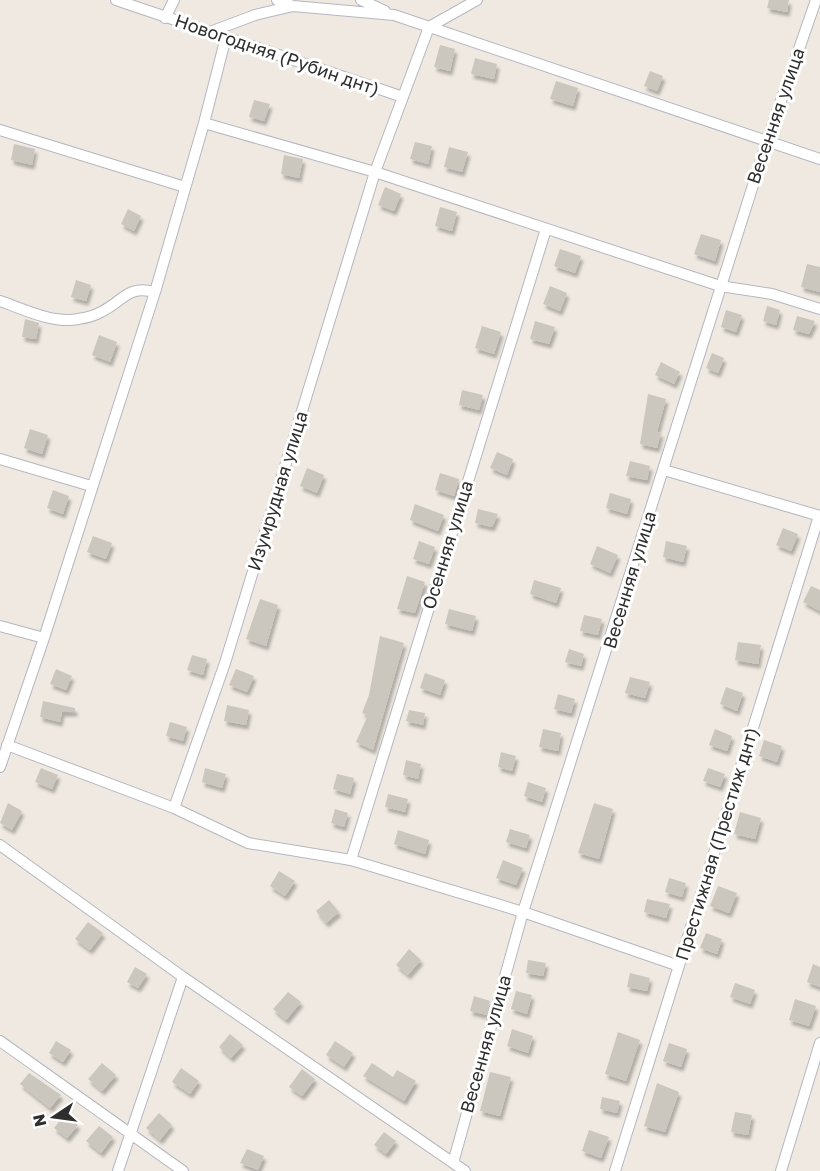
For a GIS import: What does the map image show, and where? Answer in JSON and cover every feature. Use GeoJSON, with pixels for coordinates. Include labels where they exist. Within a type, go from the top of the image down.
{"type":"FeatureCollection","features":[{"type":"Feature","properties":{"kind":"street","name":"Новогодняя (Рубин днт)"},"geometry":{"type":"LineString","coordinates":[[116,0],[403,97]]}},
{"type":"Feature","properties":{"kind":"street"},"geometry":{"type":"LineString","coordinates":[[165,18],[174,0]]}},
{"type":"Feature","properties":{"kind":"street"},"geometry":{"type":"LineString","coordinates":[[277,0],[293,6],[394,15]]}},
{"type":"Feature","properties":{"kind":"street"},"geometry":{"type":"LineString","coordinates":[[210,32],[255,15],[293,6],[303,0]]}},
{"type":"Feature","properties":{"kind":"street"},"geometry":{"type":"LineString","coordinates":[[361,0],[394,15],[820,159]]}},
{"type":"Feature","properties":{"kind":"street"},"geometry":{"type":"LineString","coordinates":[[429,27],[477,0]]}},
{"type":"Feature","properties":{"kind":"street","name":"Весенняя улица"},"geometry":{"type":"LineString","coordinates":[[453,1163],[524,912],[766,141],[816,0]]}},
{"type":"Feature","properties":{"kind":"street","name":"Изумрудная улица"},"geometry":{"type":"LineString","coordinates":[[174,808],[225,663],[375,172],[429,27]]}},
{"type":"Feature","properties":{"kind":"street"},"geometry":{"type":"LineString","coordinates":[[0,767],[44,638],[155,292],[204,123],[226,37]]}},
{"type":"Feature","properties":{"kind":"street"},"geometry":{"type":"LineString","coordinates":[[204,123],[375,172],[720,286],[772,294],[820,309]]}},
{"type":"Feature","properties":{"kind":"street"},"geometry":{"type":"LineString","coordinates":[[0,130],[185,187]]}},
{"type":"Feature","properties":{"kind":"street","name":"Осенняя улица"},"geometry":{"type":"LineString","coordinates":[[351,861],[546,229]]}},
{"type":"Feature","properties":{"kind":"street"},"geometry":{"type":"LineString","coordinates":[[0,301],[47,317],[75,320],[101,313],[124,295],[140,288],[155,292]]}},
{"type":"Feature","properties":{"kind":"street"},"geometry":{"type":"LineString","coordinates":[[0,459],[91,486]]}},
{"type":"Feature","properties":{"kind":"street"},"geometry":{"type":"LineString","coordinates":[[664,470],[820,516]]}},
{"type":"Feature","properties":{"kind":"street","name":"Престижная (Престиж днт)"},"geometry":{"type":"LineString","coordinates":[[615,1171],[820,516]]}},
{"type":"Feature","properties":{"kind":"street"},"geometry":{"type":"LineString","coordinates":[[0,626],[44,638]]}},
{"type":"Feature","properties":{"kind":"street"},"geometry":{"type":"LineString","coordinates":[[7,745],[174,808],[248,843],[351,861],[524,912],[679,966]]}},
{"type":"Feature","properties":{"kind":"street"},"geometry":{"type":"LineString","coordinates":[[0,845],[183,977],[465,1171]]}},
{"type":"Feature","properties":{"kind":"street"},"geometry":{"type":"LineString","coordinates":[[118,1171],[132,1135],[183,977]]}},
{"type":"Feature","properties":{"kind":"street"},"geometry":{"type":"LineString","coordinates":[[0,1041],[183,1171]]}},
{"type":"Feature","properties":{"kind":"street"},"geometry":{"type":"LineString","coordinates":[[781,1171],[820,1043]]}},
{"type":"Feature","properties":{"kind":"building"},"geometry":{"type":"Polygon","coordinates":[[[769,0],[789,0],[787,12],[767,8],[769,0]]]}},
{"type":"Feature","properties":{"kind":"building"},"geometry":{"type":"Polygon","coordinates":[[[440,45],[455,49],[450,71],[434,67],[440,45]]]}},
{"type":"Feature","properties":{"kind":"building"},"geometry":{"type":"Polygon","coordinates":[[[475,58],[497,64],[494,79],[471,74],[475,58]]]}},
{"type":"Feature","properties":{"kind":"building"},"geometry":{"type":"Polygon","coordinates":[[[650,71],[663,76],[657,91],[644,86],[650,71]]]}},
{"type":"Feature","properties":{"kind":"building"},"geometry":{"type":"Polygon","coordinates":[[[556,81],[578,88],[573,106],[550,99],[556,81]]]}},
{"type":"Feature","properties":{"kind":"building"},"geometry":{"type":"Polygon","coordinates":[[[254,100],[270,104],[264,121],[249,117],[254,100]]]}},
{"type":"Feature","properties":{"kind":"building"},"geometry":{"type":"Polygon","coordinates":[[[415,142],[432,146],[428,164],[410,159],[415,142]]]}},
{"type":"Feature","properties":{"kind":"building"},"geometry":{"type":"Polygon","coordinates":[[[14,144],[35,149],[32,165],[11,160],[14,144]]]}},
{"type":"Feature","properties":{"kind":"building"},"geometry":{"type":"Polygon","coordinates":[[[449,147],[468,152],[462,172],[444,167],[449,147]]]}},
{"type":"Feature","properties":{"kind":"building"},"geometry":{"type":"Polygon","coordinates":[[[284,155],[303,159],[299,178],[281,174],[284,155]]]}},
{"type":"Feature","properties":{"kind":"building"},"geometry":{"type":"Polygon","coordinates":[[[385,187],[401,194],[394,211],[378,205],[385,187]]]}},
{"type":"Feature","properties":{"kind":"building"},"geometry":{"type":"Polygon","coordinates":[[[440,207],[457,212],[452,231],[435,226],[440,207]]]}},
{"type":"Feature","properties":{"kind":"building"},"geometry":{"type":"Polygon","coordinates":[[[128,209],[141,216],[134,231],[121,224],[128,209]]]}},
{"type":"Feature","properties":{"kind":"building"},"geometry":{"type":"Polygon","coordinates":[[[701,234],[721,240],[715,261],[694,254],[701,234]]]}},
{"type":"Feature","properties":{"kind":"building"},"geometry":{"type":"Polygon","coordinates":[[[560,249],[581,256],[575,273],[554,266],[560,249]]]}},
{"type":"Feature","properties":{"kind":"building"},"geometry":{"type":"Polygon","coordinates":[[[807,264],[820,267],[820,292],[801,287],[807,264]]]}},
{"type":"Feature","properties":{"kind":"building"},"geometry":{"type":"Polygon","coordinates":[[[76,280],[91,285],[86,301],[71,297],[76,280]]]}},
{"type":"Feature","properties":{"kind":"building"},"geometry":{"type":"Polygon","coordinates":[[[550,286],[567,293],[560,311],[543,304],[550,286]]]}},
{"type":"Feature","properties":{"kind":"building"},"geometry":{"type":"Polygon","coordinates":[[[767,306],[780,310],[776,325],[763,321],[767,306]]]}},
{"type":"Feature","properties":{"kind":"building"},"geometry":{"type":"Polygon","coordinates":[[[726,310],[742,315],[736,332],[721,327],[726,310]]]}},
{"type":"Feature","properties":{"kind":"building"},"geometry":{"type":"Polygon","coordinates":[[[797,316],[815,321],[809,334],[793,330],[797,316]]]}},
{"type":"Feature","properties":{"kind":"building"},"geometry":{"type":"Polygon","coordinates":[[[25,319],[39,323],[36,339],[22,337],[25,319]]]}},
{"type":"Feature","properties":{"kind":"building"},"geometry":{"type":"Polygon","coordinates":[[[535,321],[555,327],[549,344],[530,339],[535,321]]]}},
{"type":"Feature","properties":{"kind":"building"},"geometry":{"type":"Polygon","coordinates":[[[482,326],[501,332],[494,354],[475,348],[482,326]]]}},
{"type":"Feature","properties":{"kind":"building"},"geometry":{"type":"Polygon","coordinates":[[[99,335],[117,342],[110,362],[92,355],[99,335]]]}},
{"type":"Feature","properties":{"kind":"building"},"geometry":{"type":"Polygon","coordinates":[[[712,353],[724,358],[718,373],[706,368],[712,353]]]}},
{"type":"Feature","properties":{"kind":"building"},"geometry":{"type":"Polygon","coordinates":[[[661,362],[680,372],[674,384],[655,375],[661,362]]]}},
{"type":"Feature","properties":{"kind":"building"},"geometry":{"type":"Polygon","coordinates":[[[462,390],[483,395],[479,410],[459,405],[462,390]]]}},
{"type":"Feature","properties":{"kind":"building"},"geometry":{"type":"Polygon","coordinates":[[[648,394],[666,399],[657,432],[661,433],[657,448],[640,444],[648,394]]]}},
{"type":"Feature","properties":{"kind":"building"},"geometry":{"type":"Polygon","coordinates":[[[30,429],[48,435],[42,454],[24,448],[30,429]]]}},
{"type":"Feature","properties":{"kind":"building"},"geometry":{"type":"Polygon","coordinates":[[[497,452],[513,459],[507,475],[490,468],[497,452]]]}},
{"type":"Feature","properties":{"kind":"building"},"geometry":{"type":"Polygon","coordinates":[[[630,461],[650,466],[647,480],[626,476],[630,461]]]}},
{"type":"Feature","properties":{"kind":"building"},"geometry":{"type":"Polygon","coordinates":[[[307,468],[324,475],[317,493],[300,486],[307,468]]]}},
{"type":"Feature","properties":{"kind":"building"},"geometry":{"type":"Polygon","coordinates":[[[440,473],[459,479],[454,496],[435,490],[440,473]]]}},
{"type":"Feature","properties":{"kind":"building"},"geometry":{"type":"Polygon","coordinates":[[[53,490],[69,496],[63,514],[47,508],[53,490]]]}},
{"type":"Feature","properties":{"kind":"building"},"geometry":{"type":"Polygon","coordinates":[[[610,493],[631,499],[627,514],[606,508],[610,493]]]}},
{"type":"Feature","properties":{"kind":"building"},"geometry":{"type":"Polygon","coordinates":[[[415,504],[444,515],[438,531],[410,520],[415,504]]]}},
{"type":"Feature","properties":{"kind":"building"},"geometry":{"type":"Polygon","coordinates":[[[478,509],[498,514],[492,527],[475,523],[478,509]]]}},
{"type":"Feature","properties":{"kind":"building"},"geometry":{"type":"Polygon","coordinates":[[[783,528],[798,534],[791,551],[776,545],[783,528]]]}},
{"type":"Feature","properties":{"kind":"building"},"geometry":{"type":"Polygon","coordinates":[[[93,536],[112,543],[106,559],[87,552],[93,536]]]}},
{"type":"Feature","properties":{"kind":"building"},"geometry":{"type":"Polygon","coordinates":[[[419,541],[435,547],[429,564],[413,559],[419,541]]]}},
{"type":"Feature","properties":{"kind":"building"},"geometry":{"type":"Polygon","coordinates":[[[666,541],[687,546],[683,562],[663,557],[666,541]]]}},
{"type":"Feature","properties":{"kind":"building"},"geometry":{"type":"Polygon","coordinates":[[[597,546],[618,555],[610,573],[590,564],[597,546]]]}},
{"type":"Feature","properties":{"kind":"building"},"geometry":{"type":"Polygon","coordinates":[[[407,576],[425,582],[415,613],[397,609],[407,576]]]}},
{"type":"Feature","properties":{"kind":"building"},"geometry":{"type":"Polygon","coordinates":[[[534,580],[561,588],[556,603],[530,594],[534,580]]]}},
{"type":"Feature","properties":{"kind":"building"},"geometry":{"type":"Polygon","coordinates":[[[811,586],[820,590],[820,611],[803,602],[811,586]]]}},
{"type":"Feature","properties":{"kind":"building"},"geometry":{"type":"Polygon","coordinates":[[[260,599],[278,605],[266,646],[246,639],[260,599]]]}},
{"type":"Feature","properties":{"kind":"building"},"geometry":{"type":"Polygon","coordinates":[[[449,609],[476,616],[472,631],[445,624],[449,609]]]}},
{"type":"Feature","properties":{"kind":"building"},"geometry":{"type":"Polygon","coordinates":[[[584,615],[602,619],[598,635],[580,631],[584,615]]]}},
{"type":"Feature","properties":{"kind":"building"},"geometry":{"type":"Polygon","coordinates":[[[380,636],[404,643],[373,750],[356,742],[368,715],[362,713],[369,695],[380,636]]]}},
{"type":"Feature","properties":{"kind":"building"},"geometry":{"type":"Polygon","coordinates":[[[738,642],[761,645],[758,664],[735,660],[738,642]]]}},
{"type":"Feature","properties":{"kind":"building"},"geometry":{"type":"Polygon","coordinates":[[[569,649],[584,654],[581,666],[565,662],[569,649]]]}},
{"type":"Feature","properties":{"kind":"building"},"geometry":{"type":"Polygon","coordinates":[[[192,655],[207,659],[203,675],[187,670],[192,655]]]}},
{"type":"Feature","properties":{"kind":"building"},"geometry":{"type":"Polygon","coordinates":[[[56,669],[72,676],[66,690],[50,684],[56,669]]]}},
{"type":"Feature","properties":{"kind":"building"},"geometry":{"type":"Polygon","coordinates":[[[236,669],[254,676],[247,692],[229,685],[236,669]]]}},
{"type":"Feature","properties":{"kind":"building"},"geometry":{"type":"Polygon","coordinates":[[[425,673],[445,680],[440,695],[420,688],[425,673]]]}},
{"type":"Feature","properties":{"kind":"building"},"geometry":{"type":"Polygon","coordinates":[[[630,677],[650,682],[645,698],[625,693],[630,677]]]}},
{"type":"Feature","properties":{"kind":"building"},"geometry":{"type":"Polygon","coordinates":[[[726,687],[743,693],[737,711],[720,704],[726,687]]]}},
{"type":"Feature","properties":{"kind":"building"},"geometry":{"type":"Polygon","coordinates":[[[558,694],[575,699],[571,713],[554,709],[558,694]]]}},
{"type":"Feature","properties":{"kind":"building"},"geometry":{"type":"Polygon","coordinates":[[[43,701],[75,708],[75,712],[62,712],[60,722],[40,717],[43,701]]]}},
{"type":"Feature","properties":{"kind":"building"},"geometry":{"type":"Polygon","coordinates":[[[227,705],[249,710],[246,725],[224,721],[227,705]]]}},
{"type":"Feature","properties":{"kind":"building"},"geometry":{"type":"Polygon","coordinates":[[[409,710],[425,713],[423,725],[406,721],[409,710]]]}},
{"type":"Feature","properties":{"kind":"building"},"geometry":{"type":"Polygon","coordinates":[[[170,722],[187,727],[183,741],[166,736],[170,722]]]}},
{"type":"Feature","properties":{"kind":"building"},"geometry":{"type":"Polygon","coordinates":[[[543,729],[561,733],[558,751],[539,747],[543,729]]]}},
{"type":"Feature","properties":{"kind":"building"},"geometry":{"type":"Polygon","coordinates":[[[715,729],[732,736],[727,751],[709,745],[715,729]]]}},
{"type":"Feature","properties":{"kind":"building"},"geometry":{"type":"Polygon","coordinates":[[[764,740],[782,746],[777,762],[759,756],[764,740]]]}},
{"type":"Feature","properties":{"kind":"building"},"geometry":{"type":"Polygon","coordinates":[[[501,752],[516,756],[512,771],[498,767],[501,752]]]}},
{"type":"Feature","properties":{"kind":"building"},"geometry":{"type":"Polygon","coordinates":[[[406,760],[421,764],[418,779],[403,775],[406,760]]]}},
{"type":"Feature","properties":{"kind":"building"},"geometry":{"type":"Polygon","coordinates":[[[41,768],[58,775],[52,789],[35,782],[41,768]]]}},
{"type":"Feature","properties":{"kind":"building"},"geometry":{"type":"Polygon","coordinates":[[[205,768],[226,774],[222,788],[202,782],[205,768]]]}},
{"type":"Feature","properties":{"kind":"building"},"geometry":{"type":"Polygon","coordinates":[[[708,768],[725,774],[720,787],[703,781],[708,768]]]}},
{"type":"Feature","properties":{"kind":"building"},"geometry":{"type":"Polygon","coordinates":[[[337,774],[354,778],[350,794],[333,789],[337,774]]]}},
{"type":"Feature","properties":{"kind":"building"},"geometry":{"type":"Polygon","coordinates":[[[528,782],[546,788],[542,802],[524,796],[528,782]]]}},
{"type":"Feature","properties":{"kind":"building"},"geometry":{"type":"Polygon","coordinates":[[[388,794],[408,799],[405,812],[385,807],[388,794]]]}},
{"type":"Feature","properties":{"kind":"building"},"geometry":{"type":"Polygon","coordinates":[[[8,803],[22,811],[12,830],[0,823],[8,803]]]}},
{"type":"Feature","properties":{"kind":"building"},"geometry":{"type":"Polygon","coordinates":[[[594,803],[613,809],[599,859],[578,853],[594,803]]]}},
{"type":"Feature","properties":{"kind":"building"},"geometry":{"type":"Polygon","coordinates":[[[335,809],[348,813],[344,827],[331,823],[335,809]]]}},
{"type":"Feature","properties":{"kind":"building"},"geometry":{"type":"Polygon","coordinates":[[[740,812],[761,818],[755,839],[734,834],[740,812]]]}},
{"type":"Feature","properties":{"kind":"building"},"geometry":{"type":"Polygon","coordinates":[[[510,829],[530,835],[526,848],[506,842],[510,829]]]}},
{"type":"Feature","properties":{"kind":"building"},"geometry":{"type":"Polygon","coordinates":[[[398,830],[429,840],[425,854],[394,844],[398,830]]]}},
{"type":"Feature","properties":{"kind":"building"},"geometry":{"type":"Polygon","coordinates":[[[503,860],[523,868],[516,885],[496,878],[503,860]]]}},
{"type":"Feature","properties":{"kind":"building"},"geometry":{"type":"Polygon","coordinates":[[[279,871],[295,881],[285,896],[270,886],[279,871]]]}},
{"type":"Feature","properties":{"kind":"building"},"geometry":{"type":"Polygon","coordinates":[[[669,878],[686,883],[682,897],[665,892],[669,878]]]}},
{"type":"Feature","properties":{"kind":"building"},"geometry":{"type":"Polygon","coordinates":[[[718,886],[737,893],[729,913],[710,906],[718,886]]]}},
{"type":"Feature","properties":{"kind":"building"},"geometry":{"type":"Polygon","coordinates":[[[647,899],[670,904],[666,918],[644,912],[647,899]]]}},
{"type":"Feature","properties":{"kind":"building"},"geometry":{"type":"Polygon","coordinates":[[[329,900],[339,912],[326,923],[316,911],[329,900]]]}},
{"type":"Feature","properties":{"kind":"building"},"geometry":{"type":"Polygon","coordinates":[[[88,922],[103,933],[90,950],[75,939],[88,922]]]}},
{"type":"Feature","properties":{"kind":"building"},"geometry":{"type":"Polygon","coordinates":[[[706,933],[722,939],[717,954],[700,948],[706,933]]]}},
{"type":"Feature","properties":{"kind":"building"},"geometry":{"type":"Polygon","coordinates":[[[409,949],[421,960],[408,975],[396,965],[409,949]]]}},
{"type":"Feature","properties":{"kind":"building"},"geometry":{"type":"Polygon","coordinates":[[[528,960],[546,963],[543,976],[526,973],[528,960]]]}},
{"type":"Feature","properties":{"kind":"building"},"geometry":{"type":"Polygon","coordinates":[[[813,964],[820,967],[820,987],[807,982],[813,964]]]}},
{"type":"Feature","properties":{"kind":"building"},"geometry":{"type":"Polygon","coordinates":[[[135,967],[147,974],[138,988],[127,982],[135,967]]]}},
{"type":"Feature","properties":{"kind":"building"},"geometry":{"type":"Polygon","coordinates":[[[630,973],[650,978],[647,991],[627,987],[630,973]]]}},
{"type":"Feature","properties":{"kind":"building"},"geometry":{"type":"Polygon","coordinates":[[[735,983],[755,990],[750,1004],[730,997],[735,983]]]}},
{"type":"Feature","properties":{"kind":"building"},"geometry":{"type":"Polygon","coordinates":[[[516,991],[532,995],[527,1014],[511,1009],[516,991]]]}},
{"type":"Feature","properties":{"kind":"building"},"geometry":{"type":"Polygon","coordinates":[[[288,992],[301,1002],[286,1020],[273,1009],[288,992]]]}},
{"type":"Feature","properties":{"kind":"building"},"geometry":{"type":"Polygon","coordinates":[[[474,996],[490,1001],[487,1015],[470,1011],[474,996]]]}},
{"type":"Feature","properties":{"kind":"building"},"geometry":{"type":"Polygon","coordinates":[[[795,999],[816,1006],[809,1026],[789,1020],[795,999]]]}},
{"type":"Feature","properties":{"kind":"building"},"geometry":{"type":"Polygon","coordinates":[[[512,1029],[533,1036],[528,1053],[507,1046],[512,1029]]]}},
{"type":"Feature","properties":{"kind":"building"},"geometry":{"type":"Polygon","coordinates":[[[618,1032],[640,1040],[626,1081],[605,1074],[618,1032]]]}},
{"type":"Feature","properties":{"kind":"building"},"geometry":{"type":"Polygon","coordinates":[[[230,1034],[243,1045],[231,1058],[219,1047],[230,1034]]]}},
{"type":"Feature","properties":{"kind":"building"},"geometry":{"type":"Polygon","coordinates":[[[56,1041],[71,1050],[63,1062],[49,1053],[56,1041]]]}},
{"type":"Feature","properties":{"kind":"building"},"geometry":{"type":"Polygon","coordinates":[[[335,1041],[353,1053],[344,1067],[326,1055],[335,1041]]]}},
{"type":"Feature","properties":{"kind":"building"},"geometry":{"type":"Polygon","coordinates":[[[669,1043],[687,1049],[681,1067],[663,1061],[669,1043]]]}},
{"type":"Feature","properties":{"kind":"building"},"geometry":{"type":"Polygon","coordinates":[[[102,1063],[116,1075],[102,1091],[88,1079],[102,1063]]]}},
{"type":"Feature","properties":{"kind":"building"},"geometry":{"type":"Polygon","coordinates":[[[372,1063],[393,1077],[397,1070],[416,1081],[404,1101],[363,1076],[372,1063]]]}},
{"type":"Feature","properties":{"kind":"building"},"geometry":{"type":"Polygon","coordinates":[[[181,1068],[199,1081],[190,1094],[172,1082],[181,1068]]]}},
{"type":"Feature","properties":{"kind":"building"},"geometry":{"type":"Polygon","coordinates":[[[302,1069],[315,1079],[302,1096],[289,1087],[302,1069]]]}},
{"type":"Feature","properties":{"kind":"building"},"geometry":{"type":"Polygon","coordinates":[[[490,1072],[511,1077],[500,1116],[480,1111],[490,1072]]]}},
{"type":"Feature","properties":{"kind":"building"},"geometry":{"type":"Polygon","coordinates":[[[29,1073],[61,1095],[50,1108],[20,1084],[29,1073]]]}},
{"type":"Feature","properties":{"kind":"building"},"geometry":{"type":"Polygon","coordinates":[[[657,1083],[679,1092],[665,1132],[644,1126],[657,1083]]]}},
{"type":"Feature","properties":{"kind":"building"},"geometry":{"type":"Polygon","coordinates":[[[602,1097],[620,1101],[617,1113],[600,1109],[602,1097]]]}},
{"type":"Feature","properties":{"kind":"building"},"geometry":{"type":"Polygon","coordinates":[[[735,1112],[752,1115],[748,1135],[731,1132],[735,1112]]]}},
{"type":"Feature","properties":{"kind":"building"},"geometry":{"type":"Polygon","coordinates":[[[159,1113],[172,1125],[160,1140],[146,1128],[159,1113]]]}},
{"type":"Feature","properties":{"kind":"building"},"geometry":{"type":"Polygon","coordinates":[[[64,1115],[78,1125],[67,1138],[54,1128],[64,1115]]]}},
{"type":"Feature","properties":{"kind":"building"},"geometry":{"type":"Polygon","coordinates":[[[99,1126],[113,1137],[101,1153],[86,1141],[99,1126]]]}},
{"type":"Feature","properties":{"kind":"building"},"geometry":{"type":"Polygon","coordinates":[[[589,1130],[609,1137],[601,1158],[582,1151],[589,1130]]]}},
{"type":"Feature","properties":{"kind":"building"},"geometry":{"type":"Polygon","coordinates":[[[384,1132],[396,1141],[386,1154],[374,1145],[384,1132]]]}},
{"type":"Feature","properties":{"kind":"building"},"geometry":{"type":"Polygon","coordinates":[[[247,1149],[264,1156],[258,1170],[240,1163],[247,1149]]]}}]}
